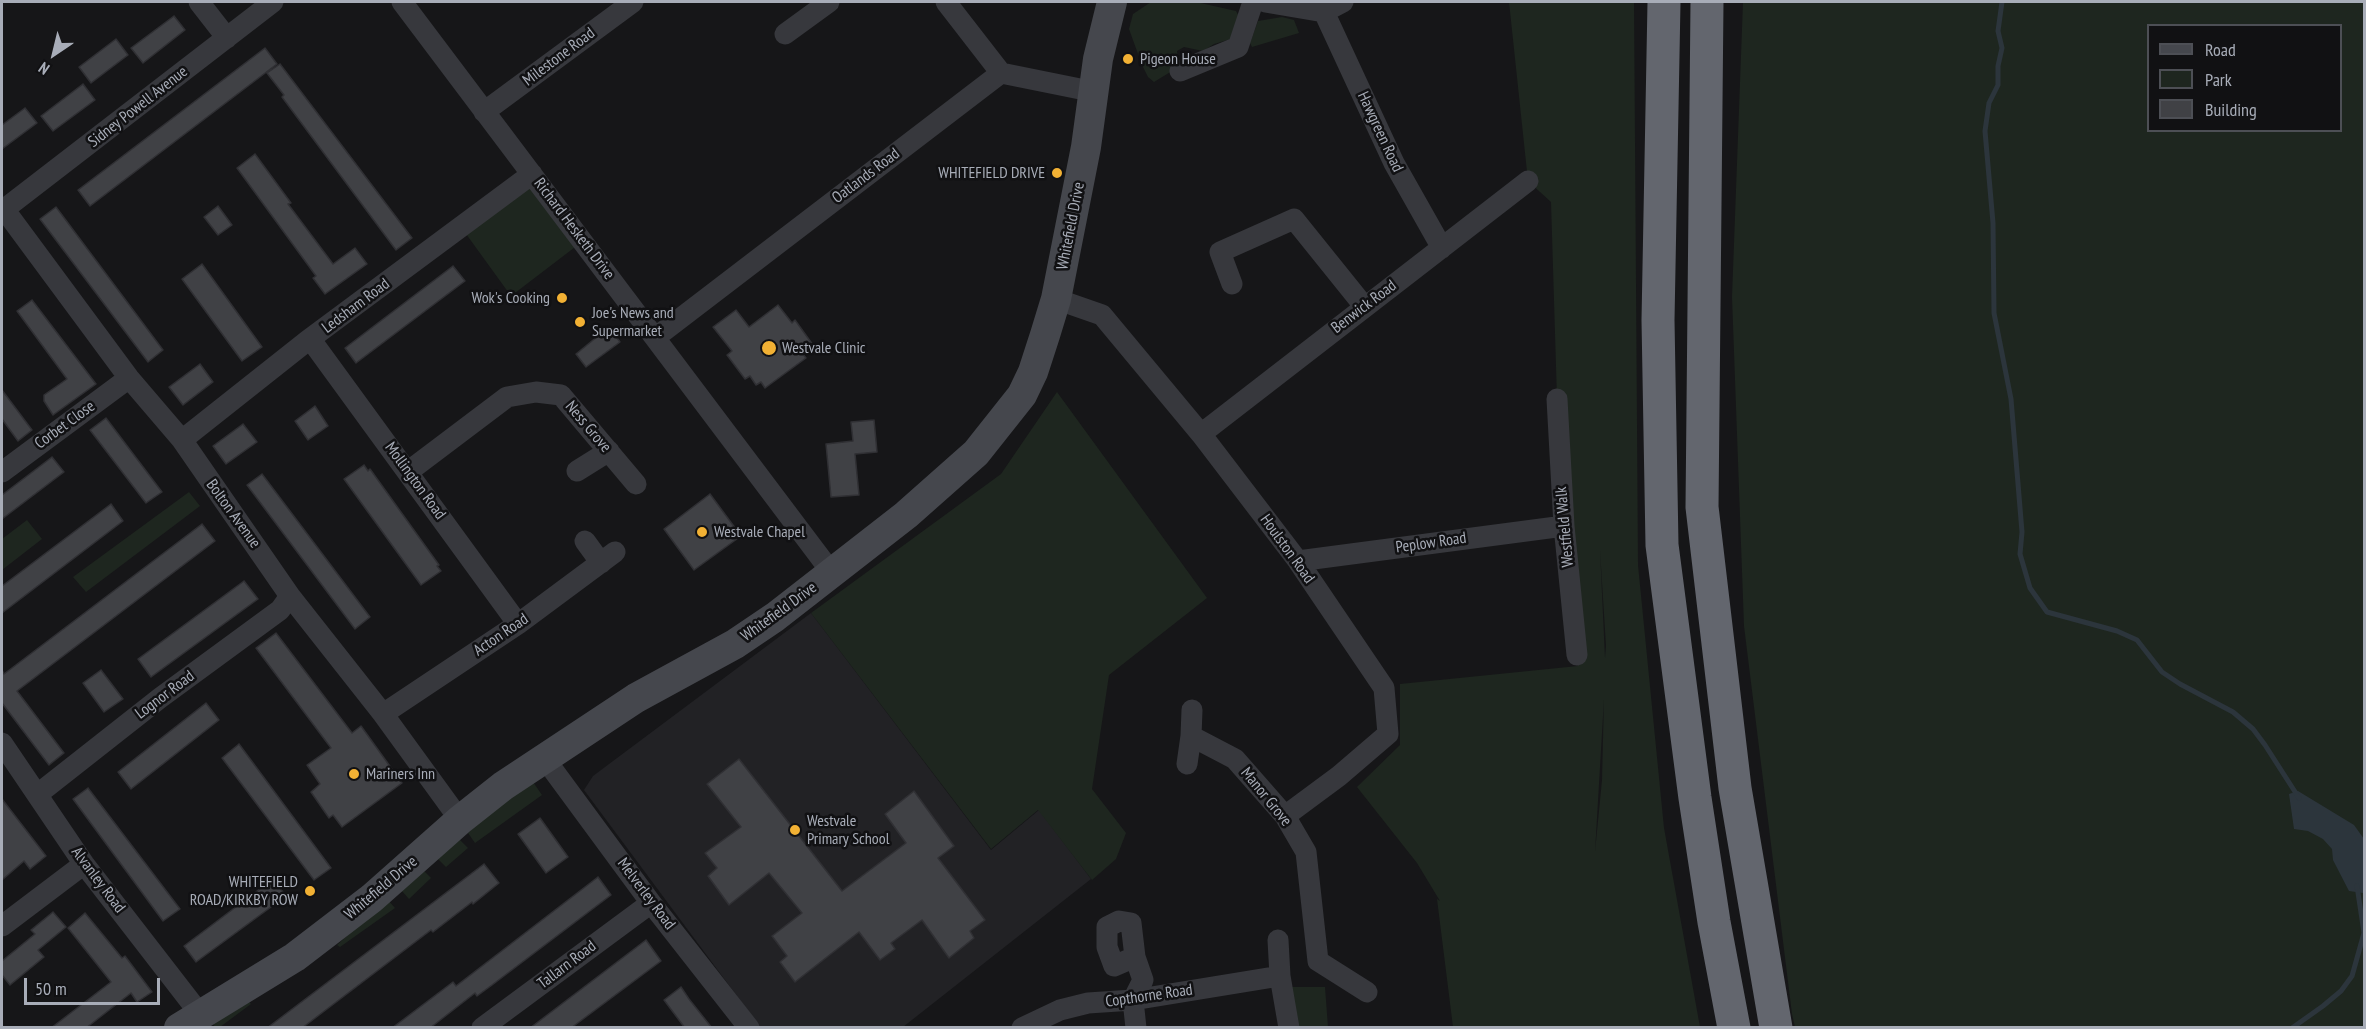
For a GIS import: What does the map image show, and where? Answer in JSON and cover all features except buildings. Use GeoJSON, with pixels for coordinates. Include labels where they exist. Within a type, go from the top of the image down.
{"type":"FeatureCollection","features":[{"type":"Feature","properties":{"kind":"highway"},"geometry":{"type":"LineString","coordinates":[[1664,2],[1658,320],[1662,545],[1697,809],[1734,1028]]}},
{"type":"Feature","properties":{"kind":"highway"},"geometry":{"type":"LineString","coordinates":[[1707,2],[1702,507],[1735,788],[1776,1028]]}},
{"type":"Feature","properties":{"kind":"main road","name":"Whitefield Drive"},"geometry":{"type":"LineString","coordinates":[[190,1021],[295,957],[372,898],[460,820],[503,786],[636,698],[735,644],[775,617],[942,485],[976,453],[1022,395],[1033,372],[1056,299],[1086,147],[1098,59],[1112,2]]}},
{"type":"Feature","properties":{"kind":"street"},"geometry":{"type":"LineString","coordinates":[[199,2],[227,38]]}},
{"type":"Feature","properties":{"kind":"street","name":"Sidney Powell Avenue"},"geometry":{"type":"LineString","coordinates":[[3,210],[273,2]]}},
{"type":"Feature","properties":{"kind":"street","name":"Richard Hesketh Drive"},"geometry":{"type":"LineString","coordinates":[[402,2],[832,573]]}},
{"type":"Feature","properties":{"kind":"street","name":"Milestone Road"},"geometry":{"type":"LineString","coordinates":[[484,112],[633,2]]}},
{"type":"Feature","properties":{"kind":"street"},"geometry":{"type":"LineString","coordinates":[[785,34],[829,2]]}},
{"type":"Feature","properties":{"kind":"street"},"geometry":{"type":"LineString","coordinates":[[946,2],[1001,73],[1095,92]]}},
{"type":"Feature","properties":{"kind":"street"},"geometry":{"type":"LineString","coordinates":[[1180,71],[1238,47],[1253,2]]}},
{"type":"Feature","properties":{"kind":"street"},"geometry":{"type":"LineString","coordinates":[[1265,2],[1324,12],[1343,2]]}},
{"type":"Feature","properties":{"kind":"street","name":"Hawgreen Road"},"geometry":{"type":"LineString","coordinates":[[1324,12],[1394,163],[1442,248]]}},
{"type":"Feature","properties":{"kind":"street","name":"Oatlands Road"},"geometry":{"type":"LineString","coordinates":[[656,337],[1001,73]]}},
{"type":"Feature","properties":{"kind":"street","name":"Ledsham Road"},"geometry":{"type":"LineString","coordinates":[[182,440],[311,339],[532,174]]}},
{"type":"Feature","properties":{"kind":"street","name":"Benwick Road"},"geometry":{"type":"LineString","coordinates":[[1201,434],[1528,181]]}},
{"type":"Feature","properties":{"kind":"street","name":"Bolton Avenue"},"geometry":{"type":"LineString","coordinates":[[3,210],[129,378],[182,440],[290,596],[383,714],[460,820]]}},
{"type":"Feature","properties":{"kind":"street"},"geometry":{"type":"LineString","coordinates":[[1232,284],[1220,252],[1294,219],[1364,306]]}},
{"type":"Feature","properties":{"kind":"street","name":"Houlston Road"},"geometry":{"type":"LineString","coordinates":[[1056,299],[1102,315],[1201,434],[1298,561],[1384,688],[1388,734],[1339,776],[1285,816]]}},
{"type":"Feature","properties":{"kind":"street","name":"Mollington Road"},"geometry":{"type":"LineString","coordinates":[[311,339],[519,624]]}},
{"type":"Feature","properties":{"kind":"street","name":"Corbet Close"},"geometry":{"type":"LineString","coordinates":[[2,472],[129,378]]}},
{"type":"Feature","properties":{"kind":"street","name":"Ness Grove"},"geometry":{"type":"LineString","coordinates":[[409,471],[507,398],[536,392],[561,395],[636,484]]}},
{"type":"Feature","properties":{"kind":"street","name":"Westfield Walk"},"geometry":{"type":"LineString","coordinates":[[1557,399],[1564,526],[1577,655]]}},
{"type":"Feature","properties":{"kind":"street"},"geometry":{"type":"LineString","coordinates":[[577,471],[609,451]]}},
{"type":"Feature","properties":{"kind":"street","name":"Peplow Road"},"geometry":{"type":"LineString","coordinates":[[1298,561],[1564,526]]}},
{"type":"Feature","properties":{"kind":"street","name":"Acton Road"},"geometry":{"type":"LineString","coordinates":[[383,714],[519,624],[608,558],[585,541]]}},
{"type":"Feature","properties":{"kind":"street","name":"Lognor Road"},"geometry":{"type":"LineString","coordinates":[[38,794],[160,698],[280,610],[290,596]]}},
{"type":"Feature","properties":{"kind":"street"},"geometry":{"type":"LineString","coordinates":[[1187,764],[1192,710]]}},
{"type":"Feature","properties":{"kind":"street","name":"Manor Grove"},"geometry":{"type":"LineString","coordinates":[[1191,736],[1235,759],[1285,816],[1306,852],[1318,960],[1366,992]]}},
{"type":"Feature","properties":{"kind":"street","name":"Alvanley Road"},"geometry":{"type":"LineString","coordinates":[[2,743],[190,1021]]}},
{"type":"Feature","properties":{"kind":"street","name":"Melverley Road"},"geometry":{"type":"LineString","coordinates":[[545,759],[651,903],[748,1027]]}},
{"type":"Feature","properties":{"kind":"street"},"geometry":{"type":"LineString","coordinates":[[2,926],[84,864]]}},
{"type":"Feature","properties":{"kind":"street","name":"Tallarn Road"},"geometry":{"type":"LineString","coordinates":[[483,1028],[651,903]]}},
{"type":"Feature","properties":{"kind":"street"},"geometry":{"type":"LineString","coordinates":[[1278,940],[1280,976],[1289,1028]]}},
{"type":"Feature","properties":{"kind":"street"},"geometry":{"type":"LineString","coordinates":[[1135,957],[1143,980],[1133,1000],[1136,1028]]}},
{"type":"Feature","properties":{"kind":"street","name":"Copthorne Road"},"geometry":{"type":"LineString","coordinates":[[1022,1028],[1060,1010],[1088,1004],[1133,1000],[1280,976]]}},
{"type":"Feature","properties":{"kind":"shaded area","name":"Westvale Primary School"},"geometry":{"type":"Polygon","coordinates":[[[811,613],[991,850],[1039,810],[1091,879],[903,1027],[760,1027],[584,790],[593,776],[811,613]]]}},
{"type":"Feature","properties":{"kind":"shaded area"},"geometry":{"type":"Polygon","coordinates":[[[2298,791],[2354,825],[2364,839],[2363,893],[2349,891],[2333,860],[2332,849],[2323,839],[2308,831],[2294,829],[2289,794],[2298,791]]]}},
{"type":"Feature","properties":{"kind":"green space"},"geometry":{"type":"Polygon","coordinates":[[[1151,2],[1196,2],[1236,11],[1241,20],[1231,39],[1214,44],[1203,51],[1184,47],[1177,51],[1178,59],[1170,66],[1172,71],[1154,82],[1148,77],[1142,65],[1129,29],[1133,14],[1151,2]]]}},
{"type":"Feature","properties":{"kind":"green space"},"geometry":{"type":"Polygon","coordinates":[[[1509,2],[1634,2],[1638,565],[1664,828],[1700,1027],[1453,1027],[1437,899],[1440,901],[1417,863],[1357,787],[1400,745],[1400,684],[1578,666],[1557,399],[1551,202],[1528,181],[1509,2]],[[1600,550],[1605,658],[1606,646],[1600,550]],[[1604,700],[1595,852],[1602,780],[1604,700]]]}},
{"type":"Feature","properties":{"kind":"green space"},"geometry":{"type":"Polygon","coordinates":[[[1743,2],[2364,2],[2364,1027],[1795,1027],[1744,626],[1732,297],[1743,2]]]}},
{"type":"Feature","properties":{"kind":"green space"},"geometry":{"type":"Polygon","coordinates":[[[1282,17],[1294,20],[1299,33],[1252,47],[1250,43],[1258,21],[1282,17]]]}},
{"type":"Feature","properties":{"kind":"green space"},"geometry":{"type":"Polygon","coordinates":[[[532,174],[583,241],[511,296],[461,227],[532,174]]]}},
{"type":"Feature","properties":{"kind":"green space"},"geometry":{"type":"Polygon","coordinates":[[[1057,392],[1207,598],[1109,675],[1092,789],[1126,833],[1116,859],[1092,880],[1038,810],[991,849],[811,613],[1001,474],[1057,392]]]}},
{"type":"Feature","properties":{"kind":"green space"},"geometry":{"type":"Polygon","coordinates":[[[189,492],[200,506],[86,592],[73,577],[189,492]]]}},
{"type":"Feature","properties":{"kind":"green space"},"geometry":{"type":"Polygon","coordinates":[[[27,520],[42,539],[2,570],[2,539],[27,520]]]}},
{"type":"Feature","properties":{"kind":"green space"},"geometry":{"type":"Polygon","coordinates":[[[533,782],[542,795],[475,843],[468,833],[486,814],[533,782]]]}},
{"type":"Feature","properties":{"kind":"green space"},"geometry":{"type":"Polygon","coordinates":[[[458,838],[468,848],[446,867],[437,858],[458,838]]]}},
{"type":"Feature","properties":{"kind":"green space"},"geometry":{"type":"Polygon","coordinates":[[[423,870],[431,878],[409,899],[401,890],[423,870]]]}},
{"type":"Feature","properties":{"kind":"green space"},"geometry":{"type":"Polygon","coordinates":[[[387,899],[395,908],[340,947],[337,945],[387,899]]]}},
{"type":"Feature","properties":{"kind":"green space"},"geometry":{"type":"Polygon","coordinates":[[[1289,987],[1325,987],[1328,1027],[1289,1027],[1289,987]]]}},
{"type":"Feature","properties":{"kind":"green space"},"geometry":{"type":"Polygon","coordinates":[[[246,999],[251,1004],[220,1027],[215,1027],[212,1022],[246,999]]]}},
{"type":"Feature","properties":{"kind":"waterway"},"geometry":{"type":"LineString","coordinates":[[2002,2],[1998,31],[2002,48],[1998,66],[1998,85],[1989,103],[1985,131],[1993,223],[1994,313],[2011,399],[2022,532],[2020,554],[2030,588],[2047,612],[2117,631],[2137,640],[2162,672],[2233,712],[2253,729],[2299,798]]}},
{"type":"Feature","properties":{"kind":"waterway"},"geometry":{"type":"LineString","coordinates":[[2292,1028],[2341,991],[2352,976],[2364,933],[2357,886]]}},
{"type":"Feature","properties":{"kind":"place","name":"Pigeon House"},"geometry":{"type":"Point","coordinates":[1128,59]}},
{"type":"Feature","properties":{"kind":"place","name":"WHITEFIELD DRIVE"},"geometry":{"type":"Point","coordinates":[1057,173]}},
{"type":"Feature","properties":{"kind":"place","name":"Wok's Cooking"},"geometry":{"type":"Point","coordinates":[562,298]}},
{"type":"Feature","properties":{"kind":"place","name":"Joe's News and Supermarket"},"geometry":{"type":"Point","coordinates":[580,322]}},
{"type":"Feature","properties":{"kind":"place","name":"Westvale Clinic"},"geometry":{"type":"Point","coordinates":[769,348]}},
{"type":"Feature","properties":{"kind":"place","name":"Westvale Chapel"},"geometry":{"type":"Point","coordinates":[702,532]}},
{"type":"Feature","properties":{"kind":"place","name":"Mariners Inn"},"geometry":{"type":"Point","coordinates":[354,774]}},
{"type":"Feature","properties":{"kind":"place","name":"Westvale Primary School"},"geometry":{"type":"Point","coordinates":[795,830]}},
{"type":"Feature","properties":{"kind":"place","name":"WHITEFIELD ROAD/KIRKBY ROW"},"geometry":{"type":"Point","coordinates":[310,891]}}]}
